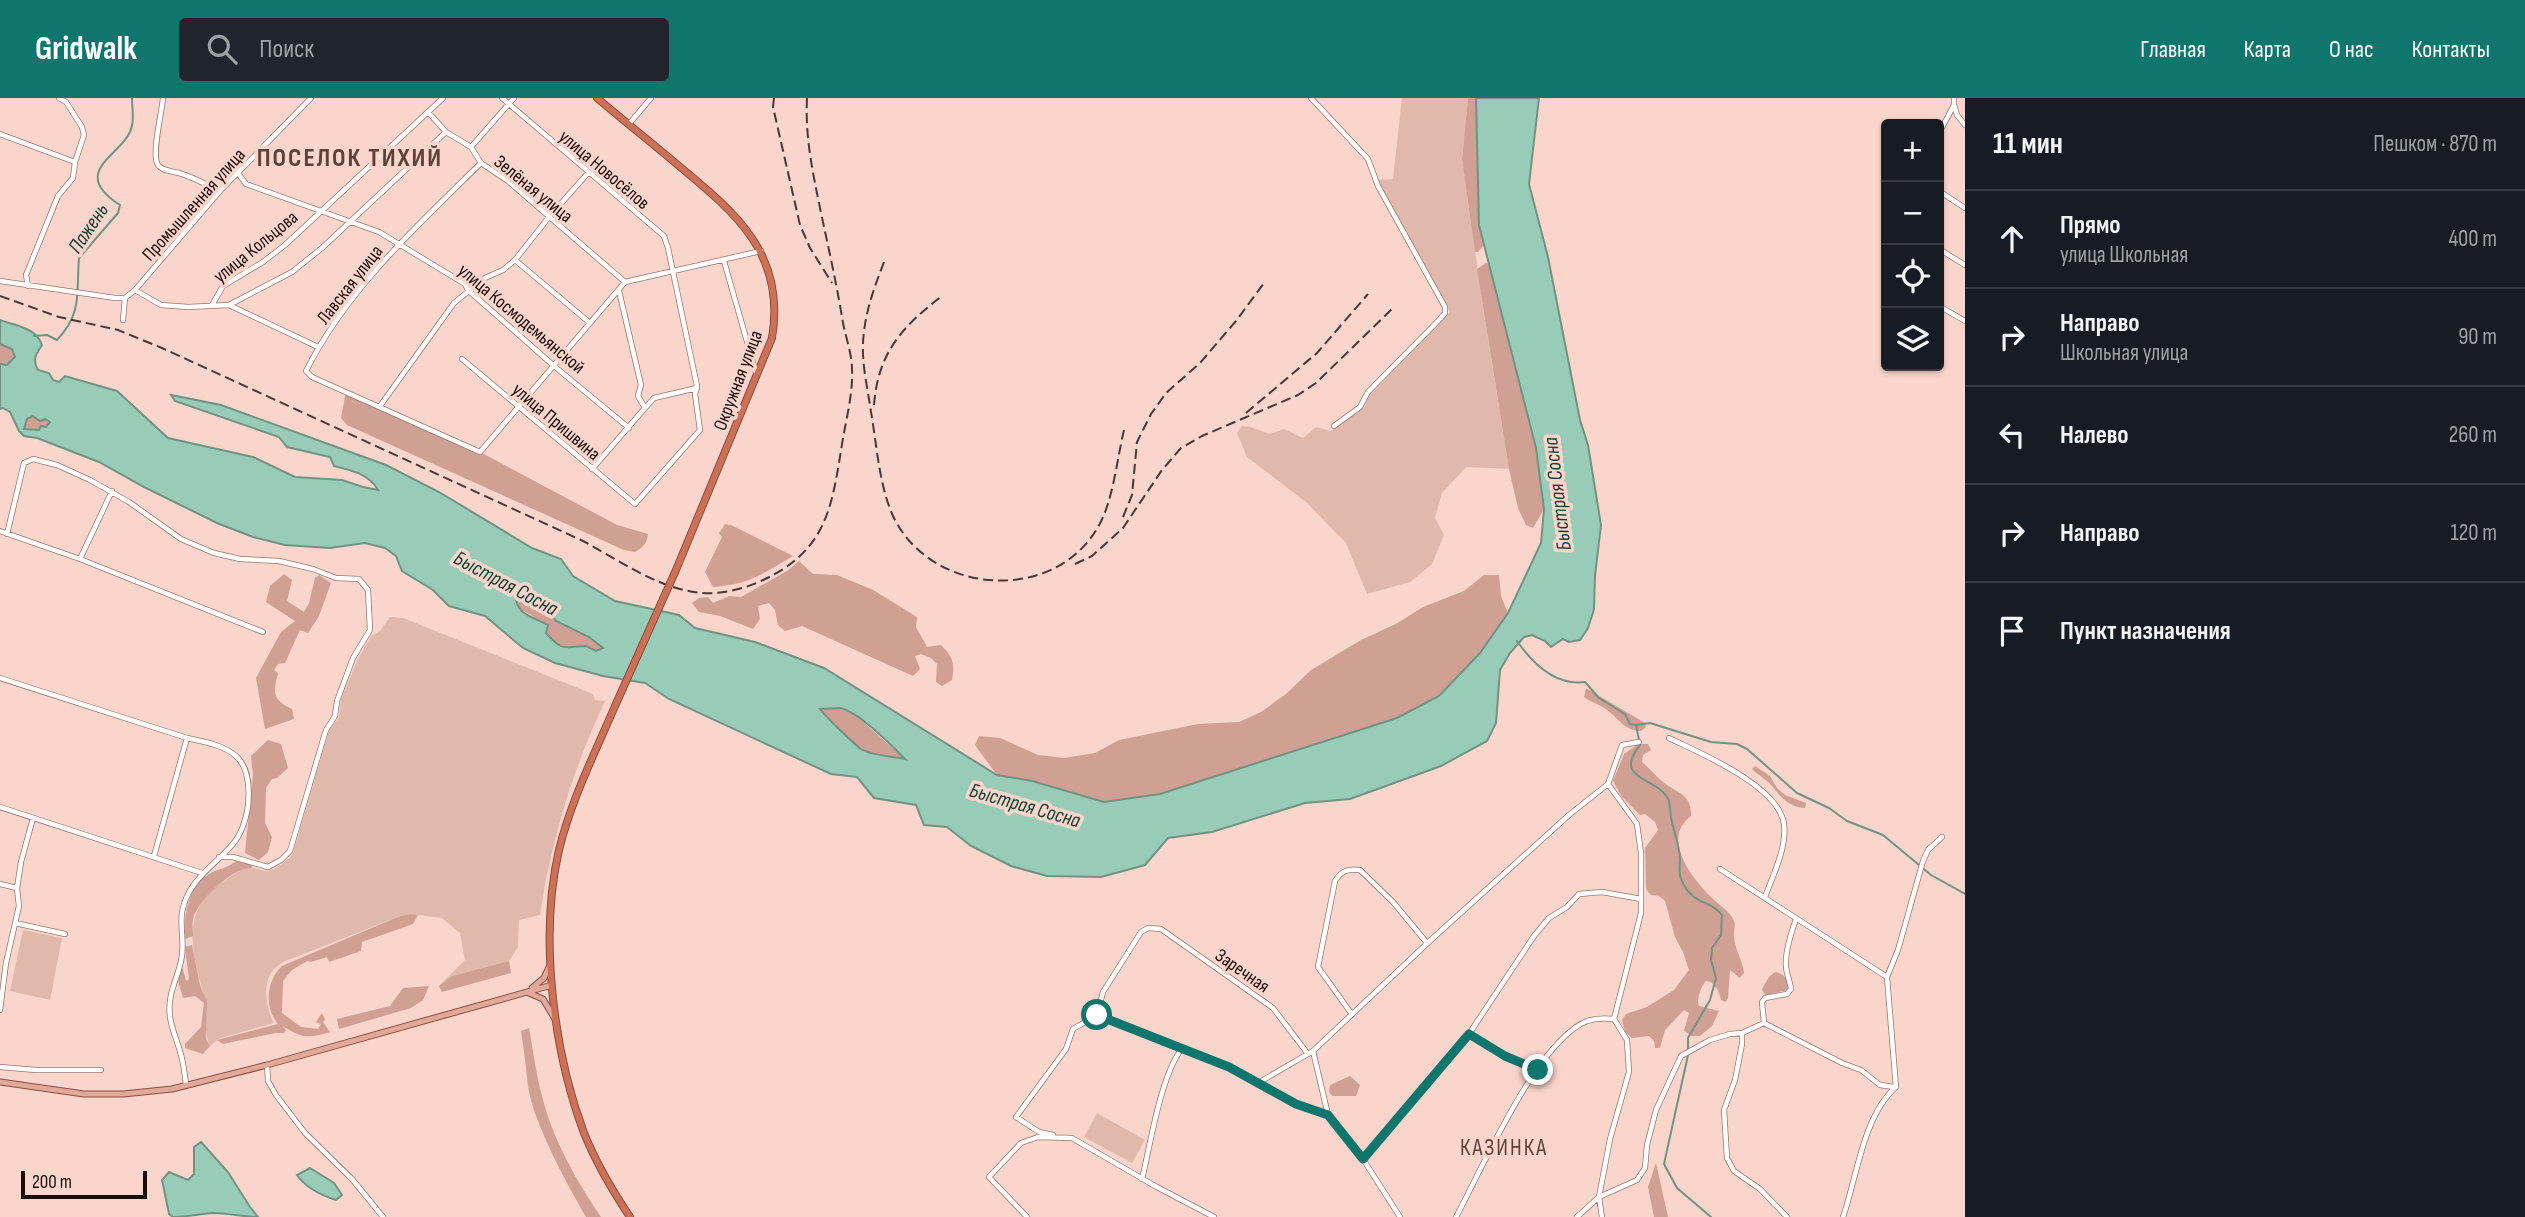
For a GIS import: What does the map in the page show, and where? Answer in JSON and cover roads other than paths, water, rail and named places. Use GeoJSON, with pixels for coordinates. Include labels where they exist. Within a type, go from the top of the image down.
{"type":"FeatureCollection","features":[{"type":"Feature","properties":{"kind":"highway","name":"Окружная улица"},"geometry":{"type":"LineString","coordinates":[[597,98],[734,214],[761,251],[772,280],[776,308],[772,338],[758,377],[569,813],[552,886],[550,964],[570,1088],[585,1134],[604,1175],[630,1217]]}},
{"type":"Feature","properties":{"kind":"main road"},"geometry":{"type":"LineString","coordinates":[[526,992],[544,978],[550,964]]}},
{"type":"Feature","properties":{"kind":"main road"},"geometry":{"type":"LineString","coordinates":[[0,1082],[84,1094],[123,1094],[186,1085],[552,985]]}},
{"type":"Feature","properties":{"kind":"main road"},"geometry":{"type":"LineString","coordinates":[[526,992],[537,994],[543,999],[558,1025]]}},
{"type":"Feature","properties":{"kind":"street"},"geometry":{"type":"LineString","coordinates":[[28,286],[26,275],[58,195],[73,178],[84,135],[66,102],[59,98]]}},
{"type":"Feature","properties":{"kind":"street"},"geometry":{"type":"LineString","coordinates":[[163,98],[156,144],[155,158],[158,165],[162,169],[188,176],[220,191]]}},
{"type":"Feature","properties":{"kind":"street","name":"Промышленная улица"},"geometry":{"type":"LineString","coordinates":[[125,298],[135,290],[220,191],[311,98]]}},
{"type":"Feature","properties":{"kind":"street","name":"улица Кольцова"},"geometry":{"type":"LineString","coordinates":[[212,305],[223,286],[285,245],[443,98]]}},
{"type":"Feature","properties":{"kind":"street","name":"улица Новосёлов"},"geometry":{"type":"LineString","coordinates":[[502,98],[664,236],[668,248],[697,388],[695,394],[700,430],[635,504]]}},
{"type":"Feature","properties":{"kind":"street"},"geometry":{"type":"LineString","coordinates":[[471,147],[514,98]]}},
{"type":"Feature","properties":{"kind":"street"},"geometry":{"type":"LineString","coordinates":[[629,124],[651,98]]}},
{"type":"Feature","properties":{"kind":"street"},"geometry":{"type":"LineString","coordinates":[[1311,98],[1368,159],[1378,186],[1445,307],[1445,313],[1440,319],[1368,392],[1360,407],[1334,426]]}},
{"type":"Feature","properties":{"kind":"street"},"geometry":{"type":"LineString","coordinates":[[1954,98],[1960,120],[1965,125]]}},
{"type":"Feature","properties":{"kind":"street"},"geometry":{"type":"LineString","coordinates":[[1944,124],[1954,105]]}},
{"type":"Feature","properties":{"kind":"street","name":"Зелёная улица"},"geometry":{"type":"LineString","coordinates":[[429,113],[446,132],[471,147],[481,163],[508,181],[625,282]]}},
{"type":"Feature","properties":{"kind":"street"},"geometry":{"type":"LineString","coordinates":[[229,305],[292,272],[446,132]]}},
{"type":"Feature","properties":{"kind":"street"},"geometry":{"type":"LineString","coordinates":[[0,134],[75,162]]}},
{"type":"Feature","properties":{"kind":"street","name":"Лавская улица"},"geometry":{"type":"LineString","coordinates":[[380,406],[312,377],[306,371],[318,347],[379,266],[481,163]]}},
{"type":"Feature","properties":{"kind":"street","name":"улица Космодемьянской"},"geometry":{"type":"LineString","coordinates":[[238,173],[246,184],[379,232],[465,284],[468,290],[554,366],[629,428]]}},
{"type":"Feature","properties":{"kind":"street"},"geometry":{"type":"LineString","coordinates":[[588,173],[515,260],[468,290],[454,303],[380,406],[480,452],[625,282],[761,251]]}},
{"type":"Feature","properties":{"kind":"street"},"geometry":{"type":"LineString","coordinates":[[1944,197],[1965,208]]}},
{"type":"Feature","properties":{"kind":"street"},"geometry":{"type":"LineString","coordinates":[[1944,252],[1965,265]]}},
{"type":"Feature","properties":{"kind":"street"},"geometry":{"type":"LineString","coordinates":[[515,260],[590,323]]}},
{"type":"Feature","properties":{"kind":"street"},"geometry":{"type":"LineString","coordinates":[[724,261],[758,377]]}},
{"type":"Feature","properties":{"kind":"street"},"geometry":{"type":"LineString","coordinates":[[0,281],[125,298],[123,320]]}},
{"type":"Feature","properties":{"kind":"street"},"geometry":{"type":"LineString","coordinates":[[135,290],[161,305],[229,305],[318,347]]}},
{"type":"Feature","properties":{"kind":"street"},"geometry":{"type":"LineString","coordinates":[[619,290],[641,384],[638,396],[645,408]]}},
{"type":"Feature","properties":{"kind":"street"},"geometry":{"type":"LineString","coordinates":[[1942,308],[1965,321]]}},
{"type":"Feature","properties":{"kind":"street","name":"улица Пришвина"},"geometry":{"type":"LineString","coordinates":[[462,359],[635,504]]}},
{"type":"Feature","properties":{"kind":"street"},"geometry":{"type":"LineString","coordinates":[[592,468],[654,398],[697,388]]}},
{"type":"Feature","properties":{"kind":"street"},"geometry":{"type":"LineString","coordinates":[[7,534],[24,463],[33,459],[57,465],[112,491],[181,538],[215,553],[240,559],[279,561],[313,569],[336,579],[359,579],[368,590],[370,630],[354,658],[337,701],[335,716],[326,730],[290,851],[268,867],[233,857],[219,857]]}},
{"type":"Feature","properties":{"kind":"street"},"geometry":{"type":"LineString","coordinates":[[80,559],[112,491]]}},
{"type":"Feature","properties":{"kind":"street"},"geometry":{"type":"LineString","coordinates":[[0,531],[80,559],[264,632]]}},
{"type":"Feature","properties":{"kind":"street"},"geometry":{"type":"LineString","coordinates":[[0,678],[187,738],[214,743],[235,754],[246,767],[250,789],[247,815],[234,844],[202,873],[187,896],[182,912],[182,955],[169,998],[170,1022],[182,1059],[186,1085]]}},
{"type":"Feature","properties":{"kind":"street"},"geometry":{"type":"LineString","coordinates":[[154,856],[187,738]]}},
{"type":"Feature","properties":{"kind":"street"},"geometry":{"type":"LineString","coordinates":[[1669,738],[1745,777],[1782,813],[1783,843],[1765,897]]}},
{"type":"Feature","properties":{"kind":"street"},"geometry":{"type":"LineString","coordinates":[[1258,1083],[1310,1052],[1569,815],[1608,784],[1622,745],[1639,742]]}},
{"type":"Feature","properties":{"kind":"street"},"geometry":{"type":"LineString","coordinates":[[1602,1217],[1599,1198],[1610,1139],[1629,1072],[1627,1040],[1614,1019],[1641,913],[1637,824],[1608,784]]}},
{"type":"Feature","properties":{"kind":"street"},"geometry":{"type":"LineString","coordinates":[[0,807],[202,873]]}},
{"type":"Feature","properties":{"kind":"street"},"geometry":{"type":"LineString","coordinates":[[0,1010],[3,963],[19,906],[17,888],[33,818]]}},
{"type":"Feature","properties":{"kind":"street"},"geometry":{"type":"LineString","coordinates":[[1896,1087],[1887,976],[1898,950],[1923,861],[1928,850],[1942,836]]}},
{"type":"Feature","properties":{"kind":"street"},"geometry":{"type":"LineString","coordinates":[[1351,1013],[1318,967],[1335,881],[1340,873],[1349,869],[1360,870],[1393,902],[1427,943]]}},
{"type":"Feature","properties":{"kind":"street"},"geometry":{"type":"LineString","coordinates":[[1720,869],[1887,976]]}},
{"type":"Feature","properties":{"kind":"street"},"geometry":{"type":"LineString","coordinates":[[0,884],[17,888]]}},
{"type":"Feature","properties":{"kind":"street"},"geometry":{"type":"LineString","coordinates":[[1363,1159],[1469,1034],[1534,936],[1549,918],[1567,907],[1579,894],[1602,892],[1641,899]]}},
{"type":"Feature","properties":{"kind":"street"},"geometry":{"type":"LineString","coordinates":[[1764,1023],[1762,1002],[1765,998],[1787,995],[1791,989],[1785,968],[1790,936],[1796,919]]}},
{"type":"Feature","properties":{"kind":"street"},"geometry":{"type":"LineString","coordinates":[[15,923],[65,934]]}},
{"type":"Feature","properties":{"kind":"street","name":"Заречная"},"geometry":{"type":"LineString","coordinates":[[1097,1015],[1103,992],[1141,932],[1148,928],[1161,929],[1273,1008],[1310,1052]]}},
{"type":"Feature","properties":{"kind":"street"},"geometry":{"type":"LineString","coordinates":[[1065,1138],[1038,1132],[1016,1117],[1066,1049],[1073,1030],[1097,1015],[1229,1067],[1296,1104],[1328,1115]]}},
{"type":"Feature","properties":{"kind":"street"},"geometry":{"type":"LineString","coordinates":[[1456,1217],[1515,1104],[1538,1070],[1563,1040],[1586,1021],[1614,1019]]}},
{"type":"Feature","properties":{"kind":"street"},"geometry":{"type":"LineString","coordinates":[[1764,1023],[1861,1070],[1880,1085],[1887,1088],[1896,1087]]}},
{"type":"Feature","properties":{"kind":"street"},"geometry":{"type":"LineString","coordinates":[[1577,1217],[1599,1198],[1637,1180],[1645,1168],[1647,1145],[1656,1110],[1681,1056],[1710,1040],[1742,1033],[1764,1023]]}},
{"type":"Feature","properties":{"kind":"street"},"geometry":{"type":"LineString","coordinates":[[1742,1033],[1735,1080],[1724,1110],[1727,1158],[1734,1171],[1760,1189],[1787,1217]]}},
{"type":"Feature","properties":{"kind":"street"},"geometry":{"type":"LineString","coordinates":[[1469,1034],[1505,1056],[1538,1070]]}},
{"type":"Feature","properties":{"kind":"street"},"geometry":{"type":"LineString","coordinates":[[1142,1179],[1166,1084],[1175,1057],[1182,1048]]}},
{"type":"Feature","properties":{"kind":"street"},"geometry":{"type":"LineString","coordinates":[[1310,1052],[1328,1115],[1363,1159],[1400,1217]]}},
{"type":"Feature","properties":{"kind":"street"},"geometry":{"type":"LineString","coordinates":[[267,1065],[268,1081],[276,1095],[305,1133],[352,1178],[383,1217]]}},
{"type":"Feature","properties":{"kind":"street"},"geometry":{"type":"LineString","coordinates":[[0,1067],[101,1070]]}},
{"type":"Feature","properties":{"kind":"street"},"geometry":{"type":"LineString","coordinates":[[1843,1217],[1852,1193],[1858,1156],[1885,1097],[1896,1087]]}},
{"type":"Feature","properties":{"kind":"street"},"geometry":{"type":"LineString","coordinates":[[1027,1217],[989,1177],[1021,1143],[1038,1137],[1072,1138],[1214,1217]]}},
{"type":"Feature","properties":{"kind":"water","name":"Быстрая Сосна"},"geometry":{"type":"Polygon","coordinates":[[[1476,98],[1539,98],[1529,184],[1548,257],[1580,420],[1588,445],[1601,525],[1594,609],[1588,628],[1580,640],[1569,642],[1563,639],[1551,647],[1532,635],[1524,637],[1500,670],[1496,723],[1487,741],[1441,766],[1350,799],[1305,803],[1212,832],[1168,838],[1145,865],[1101,877],[1047,876],[1011,866],[971,846],[947,827],[924,825],[916,805],[874,798],[857,777],[831,774],[669,699],[645,683],[603,676],[555,663],[523,648],[485,616],[449,606],[433,590],[402,571],[396,556],[385,548],[365,543],[330,548],[285,545],[253,537],[217,523],[99,462],[37,438],[24,436],[10,412],[0,409],[0,364],[7,365],[15,357],[12,349],[0,344],[0,320],[24,328],[39,339],[42,345],[35,360],[38,370],[49,373],[53,380],[59,382],[65,376],[117,391],[168,438],[253,457],[295,477],[342,480],[378,490],[365,476],[334,466],[330,457],[287,447],[279,437],[175,401],[171,395],[221,405],[386,465],[439,492],[532,548],[561,559],[573,576],[615,601],[679,615],[695,628],[755,642],[824,668],[997,775],[1032,781],[1104,802],[1160,794],[1397,718],[1439,696],[1480,653],[1508,613],[1541,543],[1544,509],[1536,448],[1479,225],[1476,98]],[[33,416],[27,419],[24,429],[39,430],[50,422],[45,419],[40,421],[33,416]],[[515,596],[527,615],[548,625],[546,633],[560,646],[586,646],[596,651],[603,648],[589,637],[556,621],[547,607],[515,596]],[[841,708],[820,709],[861,749],[905,759],[875,730],[849,711],[841,708]]]}},
{"type":"Feature","properties":{"kind":"water"},"geometry":{"type":"Polygon","coordinates":[[[201,1142],[228,1172],[258,1217],[213,1213],[173,1217],[169,1214],[162,1180],[169,1172],[188,1180],[194,1174],[194,1147],[201,1142]]]}},
{"type":"Feature","properties":{"kind":"water"},"geometry":{"type":"Polygon","coordinates":[[[310,1168],[334,1183],[342,1195],[336,1200],[305,1184],[297,1175],[310,1168]]]}},
{"type":"Feature","properties":{"kind":"waterway","name":"Пажень"},"geometry":{"type":"LineString","coordinates":[[34,336],[47,335],[57,340],[65,330],[77,302],[79,258],[118,213],[120,205],[105,193],[98,182],[98,172],[128,136],[133,123],[132,98]]}},
{"type":"Feature","properties":{"kind":"waterway"},"geometry":{"type":"LineString","coordinates":[[1517,641],[1530,658],[1546,672],[1564,681],[1585,682],[1599,698],[1625,714],[1630,724],[1650,723],[1711,742],[1737,744],[1747,749],[1797,793],[1829,808],[1847,821],[1883,835],[1931,875],[1965,894]]}},
{"type":"Feature","properties":{"kind":"waterway"},"geometry":{"type":"LineString","coordinates":[[1636,725],[1640,745],[1631,766],[1640,778],[1657,787],[1669,801],[1679,849],[1681,878],[1691,895],[1712,906],[1722,915],[1721,935],[1712,948],[1711,960],[1716,978],[1710,1000],[1688,1038],[1688,1049]]}},
{"type":"Feature","properties":{"kind":"waterway"},"geometry":{"type":"LineString","coordinates":[[1688,1055],[1664,1164],[1677,1188],[1711,1217]]}},
{"type":"Feature","properties":{"kind":"railway"},"geometry":{"type":"LineString","coordinates":[[774,98],[773,107],[800,225],[810,248],[832,283]]}},
{"type":"Feature","properties":{"kind":"railway"},"geometry":{"type":"LineString","coordinates":[[0,296],[59,317],[118,330],[162,348],[583,541],[665,584],[702,593],[737,589],[784,569],[814,540],[830,505],[851,395],[851,358],[808,142],[807,98]]}},
{"type":"Feature","properties":{"kind":"railway"},"geometry":{"type":"LineString","coordinates":[[884,262],[867,312],[863,344],[864,369],[879,465],[893,516],[911,543],[935,562],[963,575],[993,580],[1024,578],[1053,569],[1078,552],[1103,517],[1111,493],[1124,430]]}},
{"type":"Feature","properties":{"kind":"railway"},"geometry":{"type":"LineString","coordinates":[[1123,517],[1132,495],[1137,442],[1151,414],[1166,393],[1200,363],[1264,283]]}},
{"type":"Feature","properties":{"kind":"railway"},"geometry":{"type":"LineString","coordinates":[[1246,413],[1317,353],[1368,294]]}},
{"type":"Feature","properties":{"kind":"railway"},"geometry":{"type":"LineString","coordinates":[[874,405],[881,370],[895,342],[915,318],[942,296]]}},
{"type":"Feature","properties":{"kind":"railway"},"geometry":{"type":"LineString","coordinates":[[1075,564],[1092,556],[1123,528],[1162,470],[1181,448],[1202,436],[1298,395],[1316,383],[1393,308]]}},
{"type":"Feature","properties":{"kind":"district","name":"ПОСЕЛОК ТИХИЙ"},"geometry":{"type":"Point","coordinates":[350,157]}},
{"type":"Feature","properties":{"kind":"district","name":"КАЗИНКА"},"geometry":{"type":"Point","coordinates":[1504,1147]}}]}
